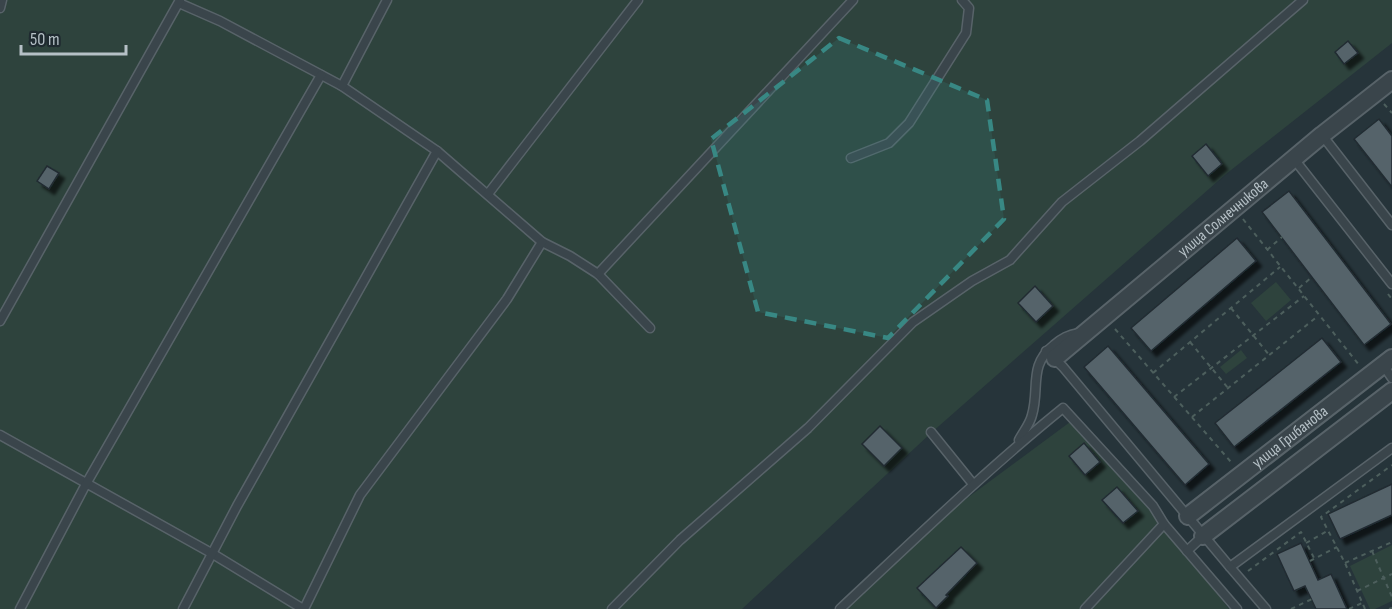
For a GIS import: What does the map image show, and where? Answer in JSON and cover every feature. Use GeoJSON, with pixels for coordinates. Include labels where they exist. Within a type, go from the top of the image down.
{"type":"FeatureCollection","features":[{"type":"Feature","properties":{"kind":"street","name":"улица Солнечникова"},"geometry":{"type":"LineString","coordinates":[[1051,354],[1085,332],[1322,135],[1392,80]]}},
{"type":"Feature","properties":{"kind":"street","name":"улица Грибанова"},"geometry":{"type":"LineString","coordinates":[[1188,516],[1389,367]]}},
{"type":"Feature","properties":{"kind":"street","name":"улица Грибанова"},"geometry":{"type":"LineString","coordinates":[[1203,536],[1392,392]]}},
{"type":"Feature","properties":{"kind":"lane"},"geometry":{"type":"LineString","coordinates":[[0,8],[2,0]]}},
{"type":"Feature","properties":{"kind":"lane"},"geometry":{"type":"LineString","coordinates":[[342,86],[387,0]]}},
{"type":"Feature","properties":{"kind":"lane"},"geometry":{"type":"LineString","coordinates":[[488,194],[638,0]]}},
{"type":"Feature","properties":{"kind":"lane"},"geometry":{"type":"LineString","coordinates":[[598,274],[854,0]]}},
{"type":"Feature","properties":{"kind":"lane"},"geometry":{"type":"LineString","coordinates":[[852,158],[889,143],[909,123],[966,33],[969,8],[962,0]]}},
{"type":"Feature","properties":{"kind":"lane"},"geometry":{"type":"LineString","coordinates":[[612,609],[681,540],[808,428],[913,322],[972,281],[1010,260],[1062,202],[1140,141],[1302,0]]}},
{"type":"Feature","properties":{"kind":"lane"},"geometry":{"type":"LineString","coordinates":[[0,321],[180,1],[342,86],[437,151],[542,242],[598,274],[650,328]]}},
{"type":"Feature","properties":{"kind":"lane"},"geometry":{"type":"LineString","coordinates":[[20,609],[86,484],[321,75]]}},
{"type":"Feature","properties":{"kind":"lane"},"geometry":{"type":"LineString","coordinates":[[1322,135],[1392,225]]}},
{"type":"Feature","properties":{"kind":"lane"},"geometry":{"type":"LineString","coordinates":[[183,609],[237,506],[437,151]]}},
{"type":"Feature","properties":{"kind":"lane"},"geometry":{"type":"LineString","coordinates":[[1294,159],[1392,284]]}},
{"type":"Feature","properties":{"kind":"lane"},"geometry":{"type":"LineString","coordinates":[[0,435],[213,554],[303,609],[360,495],[507,299],[542,242]]}},
{"type":"Feature","properties":{"kind":"lane"},"geometry":{"type":"LineString","coordinates":[[1016,446],[1032,417],[1036,398],[1036,374],[1043,354],[1051,354],[1266,609]]}},
{"type":"Feature","properties":{"kind":"lane"},"geometry":{"type":"LineString","coordinates":[[840,609],[973,484],[1063,408],[1153,506],[1164,524],[1237,609]]}},
{"type":"Feature","properties":{"kind":"lane"},"geometry":{"type":"LineString","coordinates":[[931,432],[973,484]]}},
{"type":"Feature","properties":{"kind":"lane"},"geometry":{"type":"LineString","coordinates":[[1230,567],[1392,448]]}},
{"type":"Feature","properties":{"kind":"lane"},"geometry":{"type":"LineString","coordinates":[[1084,609],[1164,524]]}},
{"type":"Feature","properties":{"kind":"lane"},"geometry":{"type":"LineString","coordinates":[[1187,550],[1203,536]]}},
{"type":"Feature","properties":{"kind":"path"},"geometry":{"type":"LineString","coordinates":[[1384,104],[1392,114]]}},
{"type":"Feature","properties":{"kind":"path"},"geometry":{"type":"LineString","coordinates":[[1243,219],[1360,366]]}},
{"type":"Feature","properties":{"kind":"path"},"geometry":{"type":"LineString","coordinates":[[1267,249],[1282,237]]}},
{"type":"Feature","properties":{"kind":"path"},"geometry":{"type":"LineString","coordinates":[[1153,373],[1281,266]]}},
{"type":"Feature","properties":{"kind":"path"},"geometry":{"type":"LineString","coordinates":[[1299,288],[1312,277]]}},
{"type":"Feature","properties":{"kind":"path"},"geometry":{"type":"LineString","coordinates":[[1174,397],[1304,296]]}},
{"type":"Feature","properties":{"kind":"path"},"geometry":{"type":"LineString","coordinates":[[1231,308],[1269,355]]}},
{"type":"Feature","properties":{"kind":"path"},"geometry":{"type":"LineString","coordinates":[[1192,417],[1319,315]]}},
{"type":"Feature","properties":{"kind":"path"},"geometry":{"type":"LineString","coordinates":[[1113,327],[1233,464]]}},
{"type":"Feature","properties":{"kind":"path"},"geometry":{"type":"LineString","coordinates":[[1190,342],[1228,388]]}},
{"type":"Feature","properties":{"kind":"path"},"geometry":{"type":"LineString","coordinates":[[1365,609],[1345,563],[1321,517],[1392,465]]}},
{"type":"Feature","properties":{"kind":"path"},"geometry":{"type":"LineString","coordinates":[[1306,543],[1329,530]]}},
{"type":"Feature","properties":{"kind":"path"},"geometry":{"type":"LineString","coordinates":[[1251,568],[1301,532],[1314,558]]}},
{"type":"Feature","properties":{"kind":"path"},"geometry":{"type":"LineString","coordinates":[[1345,563],[1392,542]]}},
{"type":"Feature","properties":{"kind":"path"},"geometry":{"type":"LineString","coordinates":[[1310,561],[1337,547]]}},
{"type":"Feature","properties":{"kind":"path"},"geometry":{"type":"LineString","coordinates":[[1372,551],[1392,597]]}},
{"type":"Feature","properties":{"kind":"path"},"geometry":{"type":"LineString","coordinates":[[1357,591],[1392,574]]}},
{"type":"Feature","properties":{"kind":"path"},"geometry":{"type":"LineString","coordinates":[[1291,609],[1312,599]]}},
{"type":"Feature","properties":{"kind":"path"},"geometry":{"type":"LineString","coordinates":[[1349,609],[1362,603]]}},
{"type":"Feature","properties":{"kind":"highlighted area"},"geometry":{"type":"Polygon","coordinates":[[[839,38],[987,100],[1004,219],[888,338],[758,312],[711,139],[839,38]]]}},
{"type":"Feature","properties":{"kind":"green space"},"geometry":{"type":"Polygon","coordinates":[[[0,0],[1392,0],[1392,43],[1226,174],[931,433],[742,609],[0,609],[0,0]]]}},
{"type":"Feature","properties":{"kind":"green space"},"geometry":{"type":"Polygon","coordinates":[[[1276,282],[1291,300],[1266,321],[1251,303],[1276,282]]]}},
{"type":"Feature","properties":{"kind":"green space"},"geometry":{"type":"Polygon","coordinates":[[[1241,350],[1247,358],[1226,374],[1220,367],[1241,350]]]}},
{"type":"Feature","properties":{"kind":"green space"},"geometry":{"type":"Polygon","coordinates":[[[1070,422],[1149,509],[1160,526],[1187,555],[1229,609],[845,609],[951,510],[1070,422]]]}},
{"type":"Feature","properties":{"kind":"green space"},"geometry":{"type":"Polygon","coordinates":[[[1392,545],[1392,601],[1370,609],[1350,566],[1392,545]]]}},
{"type":"Feature","properties":{"kind":"building"},"geometry":{"type":"Polygon","coordinates":[[[1348,41],[1358,53],[1344,64],[1335,52],[1348,41]]]}},
{"type":"Feature","properties":{"kind":"building"},"geometry":{"type":"Polygon","coordinates":[[[1379,119],[1392,136],[1392,187],[1354,139],[1379,119]]]}},
{"type":"Feature","properties":{"kind":"building"},"geometry":{"type":"Polygon","coordinates":[[[1206,144],[1222,164],[1208,176],[1192,156],[1206,144]]]}},
{"type":"Feature","properties":{"kind":"building"},"geometry":{"type":"Polygon","coordinates":[[[47,166],[59,173],[49,189],[37,181],[47,166]]]}},
{"type":"Feature","properties":{"kind":"building"},"geometry":{"type":"Polygon","coordinates":[[[1289,191],[1391,324],[1364,345],[1262,212],[1289,191]]]}},
{"type":"Feature","properties":{"kind":"building"},"geometry":{"type":"Polygon","coordinates":[[[1237,238],[1256,261],[1151,351],[1131,328],[1237,238]]]}},
{"type":"Feature","properties":{"kind":"building"},"geometry":{"type":"Polygon","coordinates":[[[1035,286],[1053,306],[1036,322],[1018,303],[1035,286]]]}},
{"type":"Feature","properties":{"kind":"building"},"geometry":{"type":"Polygon","coordinates":[[[1322,338],[1341,362],[1234,447],[1215,423],[1322,338]]]}},
{"type":"Feature","properties":{"kind":"building"},"geometry":{"type":"Polygon","coordinates":[[[1108,346],[1209,464],[1185,485],[1084,367],[1108,346]]]}},
{"type":"Feature","properties":{"kind":"building"},"geometry":{"type":"Polygon","coordinates":[[[880,426],[902,448],[884,466],[862,444],[880,426]]]}},
{"type":"Feature","properties":{"kind":"building"},"geometry":{"type":"Polygon","coordinates":[[[1084,443],[1100,462],[1085,475],[1069,456],[1084,443]]]}},
{"type":"Feature","properties":{"kind":"building"},"geometry":{"type":"Polygon","coordinates":[[[1392,484],[1392,515],[1340,539],[1328,514],[1392,484]]]}},
{"type":"Feature","properties":{"kind":"building"},"geometry":{"type":"Polygon","coordinates":[[[1117,487],[1138,511],[1123,523],[1102,500],[1117,487]]]}},
{"type":"Feature","properties":{"kind":"building"},"geometry":{"type":"Polygon","coordinates":[[[1301,543],[1318,580],[1331,574],[1347,609],[1316,609],[1305,586],[1294,591],[1277,554],[1301,543]]]}},
{"type":"Feature","properties":{"kind":"building"},"geometry":{"type":"Polygon","coordinates":[[[961,547],[977,563],[936,608],[917,588],[961,547]]]}}]}
